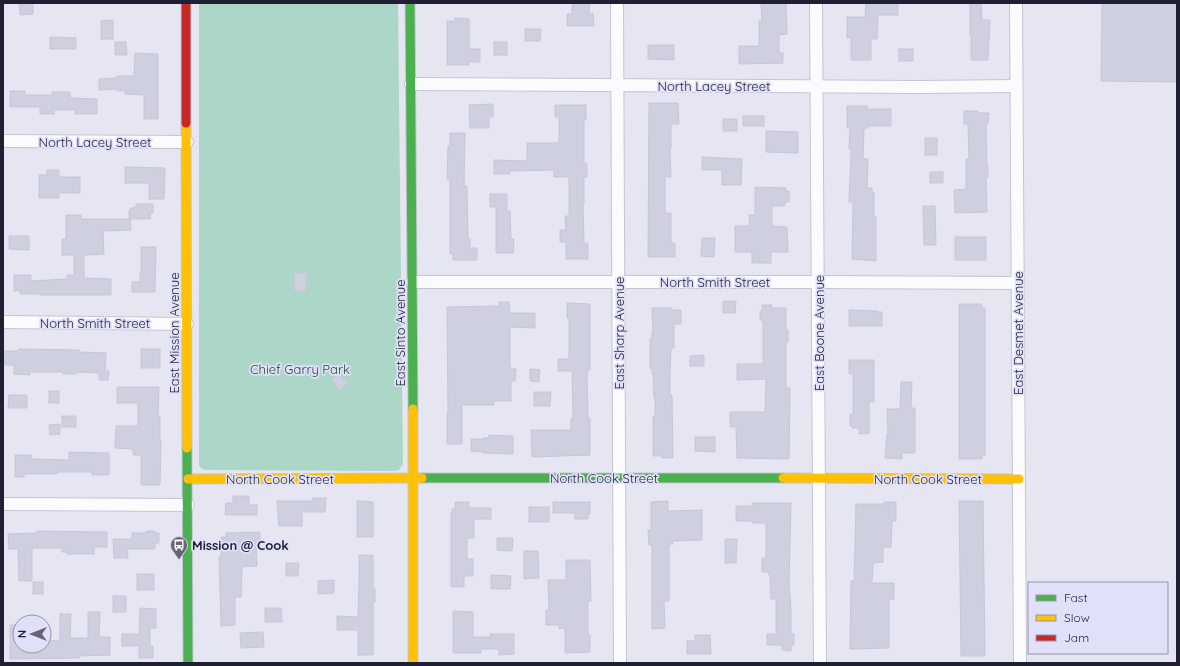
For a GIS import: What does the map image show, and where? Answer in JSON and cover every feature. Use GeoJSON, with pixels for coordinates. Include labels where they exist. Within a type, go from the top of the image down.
{"type":"FeatureCollection","features":[{"type":"Feature","properties":{"kind":"street","name":"East Mission Avenue"},"geometry":{"type":"LineString","coordinates":[[186,3],[188,663]]}},
{"type":"Feature","properties":{"kind":"street","name":"East Sinto Avenue"},"geometry":{"type":"LineString","coordinates":[[410,3],[414,478],[413,663]]}},
{"type":"Feature","properties":{"kind":"street","name":"East Sharp Avenue"},"geometry":{"type":"LineString","coordinates":[[617,3],[620,663]]}},
{"type":"Feature","properties":{"kind":"street","name":"East Boone Avenue"},"geometry":{"type":"LineString","coordinates":[[816,3],[820,663]]}},
{"type":"Feature","properties":{"kind":"street","name":"East Desmet Avenue"},"geometry":{"type":"LineString","coordinates":[[1016,3],[1020,663]]}},
{"type":"Feature","properties":{"kind":"street","name":"North Lacey Street"},"geometry":{"type":"LineString","coordinates":[[411,84],[617,86],[1016,86]]}},
{"type":"Feature","properties":{"kind":"street","name":"North Lacey Street"},"geometry":{"type":"LineString","coordinates":[[3,141],[187,142]]}},
{"type":"Feature","properties":{"kind":"street","name":"North Smith Street"},"geometry":{"type":"LineString","coordinates":[[412,282],[1018,283]]}},
{"type":"Feature","properties":{"kind":"street","name":"North Smith Street"},"geometry":{"type":"LineString","coordinates":[[3,322],[187,324]]}},
{"type":"Feature","properties":{"kind":"street","name":"North Cook Street"},"geometry":{"type":"LineString","coordinates":[[188,478],[1019,480]]}},
{"type":"Feature","properties":{"kind":"street"},"geometry":{"type":"LineString","coordinates":[[3,504],[188,504]]}},
{"type":"Feature","properties":{"kind":"green space","name":"Chief Garry Park"},"geometry":{"type":"Polygon","coordinates":[[[199,3],[398,3],[403,464],[399,470],[204,470],[199,465],[199,3]]]}},
{"type":"Feature","properties":{"kind":"building"},"geometry":{"type":"Polygon","coordinates":[[[19,3],[33,3],[33,14],[20,15],[19,3]]]}},
{"type":"Feature","properties":{"kind":"building"},"geometry":{"type":"Polygon","coordinates":[[[572,3],[590,3],[589,14],[593,13],[594,26],[567,26],[567,14],[572,14],[572,3]]]}},
{"type":"Feature","properties":{"kind":"building"},"geometry":{"type":"Polygon","coordinates":[[[761,3],[786,3],[787,34],[779,35],[779,53],[783,53],[783,63],[739,64],[739,46],[759,46],[759,21],[762,21],[761,3]]]}},
{"type":"Feature","properties":{"kind":"building"},"geometry":{"type":"Polygon","coordinates":[[[866,3],[898,3],[898,15],[878,15],[877,39],[871,39],[871,60],[851,60],[851,38],[847,38],[847,17],[865,17],[866,3]]]}},
{"type":"Feature","properties":{"kind":"building"},"geometry":{"type":"Polygon","coordinates":[[[970,3],[981,3],[982,20],[990,20],[988,60],[971,60],[970,3]]]}},
{"type":"Feature","properties":{"kind":"building"},"geometry":{"type":"Polygon","coordinates":[[[1102,3],[1177,3],[1177,82],[1101,81],[1102,3]]]}},
{"type":"Feature","properties":{"kind":"building"},"geometry":{"type":"Polygon","coordinates":[[[455,18],[469,19],[469,49],[480,49],[480,62],[469,62],[469,65],[447,65],[447,21],[455,21],[455,18]]]}},
{"type":"Feature","properties":{"kind":"building"},"geometry":{"type":"Polygon","coordinates":[[[113,20],[113,39],[101,39],[101,21],[113,20]]]}},
{"type":"Feature","properties":{"kind":"building"},"geometry":{"type":"Polygon","coordinates":[[[525,29],[541,29],[540,41],[525,41],[525,29]]]}},
{"type":"Feature","properties":{"kind":"building"},"geometry":{"type":"Polygon","coordinates":[[[50,37],[76,38],[76,49],[50,49],[50,37]]]}},
{"type":"Feature","properties":{"kind":"building"},"geometry":{"type":"Polygon","coordinates":[[[115,42],[126,42],[127,55],[115,55],[115,42]]]}},
{"type":"Feature","properties":{"kind":"building"},"geometry":{"type":"Polygon","coordinates":[[[494,42],[507,42],[507,55],[494,55],[494,42]]]}},
{"type":"Feature","properties":{"kind":"building"},"geometry":{"type":"Polygon","coordinates":[[[648,45],[674,45],[674,60],[648,59],[648,45]]]}},
{"type":"Feature","properties":{"kind":"building"},"geometry":{"type":"Polygon","coordinates":[[[899,49],[913,49],[913,61],[899,61],[899,49]]]}},
{"type":"Feature","properties":{"kind":"building"},"geometry":{"type":"Polygon","coordinates":[[[135,53],[158,54],[158,119],[144,119],[144,95],[125,94],[125,91],[117,91],[117,89],[99,90],[99,79],[117,78],[117,76],[134,76],[135,53]]]}},
{"type":"Feature","properties":{"kind":"building"},"geometry":{"type":"Polygon","coordinates":[[[10,91],[25,91],[25,95],[52,95],[52,92],[70,92],[70,98],[97,99],[97,114],[75,114],[75,110],[54,110],[54,114],[40,114],[40,107],[10,107],[10,91]]]}},
{"type":"Feature","properties":{"kind":"building"},"geometry":{"type":"Polygon","coordinates":[[[649,103],[678,103],[679,124],[671,124],[671,177],[665,177],[665,213],[671,213],[671,243],[675,243],[675,257],[648,257],[649,103]]]}},
{"type":"Feature","properties":{"kind":"building"},"geometry":{"type":"Polygon","coordinates":[[[493,104],[493,117],[489,117],[489,128],[470,128],[469,105],[493,104]]]}},
{"type":"Feature","properties":{"kind":"building"},"geometry":{"type":"Polygon","coordinates":[[[555,105],[586,105],[586,120],[584,120],[584,163],[587,164],[587,177],[584,177],[583,204],[584,243],[588,243],[588,259],[566,259],[566,242],[560,242],[560,230],[566,230],[565,216],[569,216],[569,177],[554,177],[554,170],[510,171],[510,174],[494,174],[494,160],[527,160],[527,143],[559,143],[559,117],[555,117],[555,105]]]}},
{"type":"Feature","properties":{"kind":"building"},"geometry":{"type":"Polygon","coordinates":[[[847,106],[867,106],[867,109],[891,109],[891,126],[868,126],[868,128],[864,128],[863,159],[868,159],[867,188],[872,188],[872,192],[874,192],[874,217],[876,217],[876,261],[852,259],[853,202],[849,202],[851,149],[849,149],[850,128],[847,128],[847,106]]]}},
{"type":"Feature","properties":{"kind":"building"},"geometry":{"type":"Polygon","coordinates":[[[964,111],[989,113],[988,124],[986,124],[988,167],[988,178],[986,178],[987,212],[955,213],[954,190],[966,189],[966,159],[969,159],[968,124],[964,124],[964,111]]]}},
{"type":"Feature","properties":{"kind":"building"},"geometry":{"type":"Polygon","coordinates":[[[743,116],[764,116],[764,126],[743,126],[743,116]]]}},
{"type":"Feature","properties":{"kind":"building"},"geometry":{"type":"Polygon","coordinates":[[[723,119],[737,119],[737,131],[723,131],[723,119]]]}},
{"type":"Feature","properties":{"kind":"building"},"geometry":{"type":"Polygon","coordinates":[[[766,131],[798,132],[798,153],[766,152],[766,131]]]}},
{"type":"Feature","properties":{"kind":"building"},"geometry":{"type":"Polygon","coordinates":[[[450,133],[465,133],[464,186],[467,186],[468,239],[470,239],[470,248],[477,248],[477,260],[453,260],[453,254],[450,254],[450,179],[447,179],[450,133]]]}},
{"type":"Feature","properties":{"kind":"building"},"geometry":{"type":"Polygon","coordinates":[[[925,138],[937,138],[937,155],[925,155],[925,138]]]}},
{"type":"Feature","properties":{"kind":"building"},"geometry":{"type":"Polygon","coordinates":[[[702,157],[742,159],[741,185],[722,185],[722,170],[702,170],[702,157]]]}},
{"type":"Feature","properties":{"kind":"building"},"geometry":{"type":"Polygon","coordinates":[[[125,167],[165,168],[164,199],[149,199],[149,183],[125,183],[125,167]]]}},
{"type":"Feature","properties":{"kind":"building"},"geometry":{"type":"Polygon","coordinates":[[[47,170],[59,170],[59,177],[80,177],[80,193],[59,193],[59,198],[39,198],[39,175],[47,175],[47,170]]]}},
{"type":"Feature","properties":{"kind":"building"},"geometry":{"type":"Polygon","coordinates":[[[930,172],[943,172],[943,183],[930,183],[930,172]]]}},
{"type":"Feature","properties":{"kind":"building"},"geometry":{"type":"Polygon","coordinates":[[[755,187],[786,188],[785,191],[789,191],[789,202],[785,202],[785,206],[772,206],[772,226],[787,227],[788,252],[771,252],[771,263],[752,263],[752,252],[735,252],[735,226],[750,226],[749,215],[755,215],[755,187]]]}},
{"type":"Feature","properties":{"kind":"building"},"geometry":{"type":"Polygon","coordinates":[[[490,194],[507,194],[507,211],[510,211],[511,239],[514,239],[513,253],[496,253],[496,207],[490,207],[490,194]]]}},
{"type":"Feature","properties":{"kind":"building"},"geometry":{"type":"Polygon","coordinates":[[[136,204],[153,204],[153,213],[150,214],[151,219],[129,219],[129,210],[136,207],[136,204]]]}},
{"type":"Feature","properties":{"kind":"building"},"geometry":{"type":"Polygon","coordinates":[[[923,206],[935,206],[936,245],[924,245],[923,206]]]}},
{"type":"Feature","properties":{"kind":"building"},"geometry":{"type":"Polygon","coordinates":[[[66,215],[81,215],[81,219],[130,219],[131,230],[103,231],[104,254],[84,255],[84,278],[111,279],[111,295],[40,295],[20,294],[20,291],[14,291],[14,275],[31,275],[31,281],[67,279],[67,275],[74,275],[74,255],[62,255],[62,239],[66,239],[66,215]]]}},
{"type":"Feature","properties":{"kind":"building"},"geometry":{"type":"Polygon","coordinates":[[[9,236],[29,236],[29,250],[9,249],[9,236]]]}},
{"type":"Feature","properties":{"kind":"building"},"geometry":{"type":"Polygon","coordinates":[[[955,237],[986,237],[986,260],[955,260],[955,237]]]}},
{"type":"Feature","properties":{"kind":"building"},"geometry":{"type":"Polygon","coordinates":[[[702,238],[715,238],[714,257],[701,256],[702,238]]]}},
{"type":"Feature","properties":{"kind":"building"},"geometry":{"type":"Polygon","coordinates":[[[141,247],[156,247],[155,292],[132,292],[132,282],[140,282],[141,247]]]}},
{"type":"Feature","properties":{"kind":"building"},"geometry":{"type":"Polygon","coordinates":[[[294,273],[306,273],[306,291],[294,291],[294,273]]]}},
{"type":"Feature","properties":{"kind":"building"},"geometry":{"type":"Polygon","coordinates":[[[723,301],[736,301],[735,313],[723,313],[723,301]]]}},
{"type":"Feature","properties":{"kind":"building"},"geometry":{"type":"Polygon","coordinates":[[[499,302],[509,302],[510,313],[535,313],[535,328],[510,327],[510,364],[511,369],[516,369],[515,381],[511,381],[511,401],[494,401],[494,405],[462,405],[462,444],[447,444],[447,307],[499,306],[499,302]]]}},
{"type":"Feature","properties":{"kind":"building"},"geometry":{"type":"Polygon","coordinates":[[[567,303],[590,304],[590,370],[587,371],[588,418],[590,418],[590,455],[532,457],[531,430],[571,430],[571,418],[573,418],[572,371],[558,371],[558,359],[569,359],[569,319],[567,318],[567,303]]]}},
{"type":"Feature","properties":{"kind":"building"},"geometry":{"type":"Polygon","coordinates":[[[959,304],[982,304],[982,308],[985,308],[985,455],[982,455],[982,459],[959,459],[959,304]]]}},
{"type":"Feature","properties":{"kind":"building"},"geometry":{"type":"Polygon","coordinates":[[[762,305],[772,305],[772,308],[786,308],[786,330],[788,330],[788,342],[786,342],[786,388],[790,388],[789,459],[737,458],[736,427],[730,427],[730,412],[765,412],[766,379],[737,380],[737,364],[763,364],[763,320],[760,320],[762,305]]]}},
{"type":"Feature","properties":{"kind":"building"},"geometry":{"type":"Polygon","coordinates":[[[652,308],[672,308],[672,310],[681,310],[681,324],[674,324],[674,348],[671,348],[670,395],[672,395],[673,458],[653,456],[653,416],[655,416],[655,398],[653,374],[652,369],[650,368],[650,338],[652,338],[653,332],[652,308]]]}},
{"type":"Feature","properties":{"kind":"building"},"geometry":{"type":"Polygon","coordinates":[[[849,310],[882,312],[882,326],[849,326],[849,310]]]}},
{"type":"Feature","properties":{"kind":"building"},"geometry":{"type":"Polygon","coordinates":[[[19,349],[79,350],[79,352],[106,353],[105,371],[109,371],[108,380],[99,380],[99,373],[76,372],[76,374],[63,374],[63,372],[30,372],[30,375],[14,374],[14,365],[3,365],[3,351],[18,351],[19,349]]]}},
{"type":"Feature","properties":{"kind":"building"},"geometry":{"type":"Polygon","coordinates":[[[141,349],[160,349],[160,368],[141,368],[141,349]]]}},
{"type":"Feature","properties":{"kind":"building"},"geometry":{"type":"Polygon","coordinates":[[[704,355],[704,366],[690,366],[690,356],[704,355]]]}},
{"type":"Feature","properties":{"kind":"building"},"geometry":{"type":"Polygon","coordinates":[[[849,360],[874,360],[874,402],[869,402],[869,433],[859,434],[859,428],[852,428],[852,426],[850,426],[850,414],[853,414],[853,374],[849,374],[849,360]]]}},
{"type":"Feature","properties":{"kind":"building"},"geometry":{"type":"Polygon","coordinates":[[[530,369],[540,370],[539,382],[530,381],[530,369]]]}},
{"type":"Feature","properties":{"kind":"building"},"geometry":{"type":"Polygon","coordinates":[[[339,373],[348,383],[340,390],[331,380],[339,373]]]}},
{"type":"Feature","properties":{"kind":"building"},"geometry":{"type":"Polygon","coordinates":[[[901,382],[912,382],[911,408],[915,408],[915,453],[902,453],[902,459],[885,458],[888,434],[887,409],[900,409],[901,382]]]}},
{"type":"Feature","properties":{"kind":"building"},"geometry":{"type":"Polygon","coordinates":[[[117,387],[159,387],[158,416],[160,416],[161,440],[160,485],[141,485],[141,455],[133,455],[133,449],[115,448],[116,426],[138,426],[138,403],[117,403],[117,387]]]}},
{"type":"Feature","properties":{"kind":"building"},"geometry":{"type":"Polygon","coordinates":[[[49,391],[59,391],[59,403],[49,403],[49,391]]]}},
{"type":"Feature","properties":{"kind":"building"},"geometry":{"type":"Polygon","coordinates":[[[534,392],[551,392],[550,406],[534,406],[534,392]]]}},
{"type":"Feature","properties":{"kind":"building"},"geometry":{"type":"Polygon","coordinates":[[[9,395],[27,395],[27,408],[8,408],[9,395]]]}},
{"type":"Feature","properties":{"kind":"building"},"geometry":{"type":"Polygon","coordinates":[[[62,416],[76,416],[76,427],[62,427],[62,416]]]}},
{"type":"Feature","properties":{"kind":"building"},"geometry":{"type":"Polygon","coordinates":[[[60,424],[60,434],[50,435],[49,425],[60,424]]]}},
{"type":"Feature","properties":{"kind":"building"},"geometry":{"type":"Polygon","coordinates":[[[489,435],[513,436],[513,454],[471,451],[471,439],[489,438],[489,435]]]}},
{"type":"Feature","properties":{"kind":"building"},"geometry":{"type":"Polygon","coordinates":[[[695,437],[715,437],[715,452],[695,451],[695,437]]]}},
{"type":"Feature","properties":{"kind":"building"},"geometry":{"type":"Polygon","coordinates":[[[69,452],[109,453],[109,475],[92,475],[92,472],[57,472],[57,474],[24,474],[24,477],[15,477],[15,455],[31,455],[31,459],[69,460],[69,452]]]}},
{"type":"Feature","properties":{"kind":"building"},"geometry":{"type":"Polygon","coordinates":[[[233,496],[249,496],[249,505],[257,505],[257,515],[225,515],[226,503],[233,503],[233,496]]]}},
{"type":"Feature","properties":{"kind":"building"},"geometry":{"type":"Polygon","coordinates":[[[313,498],[326,498],[325,512],[302,512],[302,526],[279,526],[277,501],[313,501],[313,498]]]}},
{"type":"Feature","properties":{"kind":"building"},"geometry":{"type":"Polygon","coordinates":[[[357,501],[373,502],[373,537],[357,537],[357,501]]]}},
{"type":"Feature","properties":{"kind":"building"},"geometry":{"type":"Polygon","coordinates":[[[668,501],[668,511],[702,510],[702,540],[673,541],[673,544],[669,544],[669,601],[664,601],[665,628],[652,629],[652,545],[649,545],[648,530],[651,530],[651,502],[668,501]]]}},
{"type":"Feature","properties":{"kind":"building"},"geometry":{"type":"Polygon","coordinates":[[[959,501],[983,501],[985,656],[961,656],[959,501]]]}},
{"type":"Feature","properties":{"kind":"building"},"geometry":{"type":"Polygon","coordinates":[[[455,502],[469,502],[469,508],[491,508],[491,519],[474,519],[474,538],[467,538],[467,559],[473,559],[473,576],[464,576],[464,587],[451,587],[451,513],[452,509],[455,509],[455,502]]]}},
{"type":"Feature","properties":{"kind":"building"},"geometry":{"type":"Polygon","coordinates":[[[553,502],[590,502],[590,514],[588,514],[588,519],[575,519],[575,513],[553,513],[553,502]]]}},
{"type":"Feature","properties":{"kind":"building"},"geometry":{"type":"Polygon","coordinates":[[[884,502],[896,502],[896,521],[892,521],[891,547],[883,547],[883,562],[873,563],[872,583],[894,583],[894,599],[889,600],[889,648],[850,649],[851,581],[854,581],[856,504],[884,504],[884,502]]]}},
{"type":"Feature","properties":{"kind":"building"},"geometry":{"type":"Polygon","coordinates":[[[752,503],[791,503],[789,583],[791,634],[794,634],[794,645],[791,645],[791,651],[782,650],[782,645],[767,645],[767,634],[776,634],[776,599],[771,599],[769,572],[762,572],[762,558],[766,558],[766,523],[736,521],[736,506],[752,506],[752,503]]]}},
{"type":"Feature","properties":{"kind":"building"},"geometry":{"type":"Polygon","coordinates":[[[529,507],[549,507],[549,522],[529,522],[529,507]]]}},
{"type":"Feature","properties":{"kind":"building"},"geometry":{"type":"Polygon","coordinates":[[[37,531],[107,532],[107,547],[94,547],[94,554],[67,554],[67,552],[62,552],[62,548],[32,548],[32,581],[19,581],[18,549],[9,549],[8,534],[37,533],[37,531]]]}},
{"type":"Feature","properties":{"kind":"building"},"geometry":{"type":"Polygon","coordinates":[[[146,531],[155,531],[155,533],[159,533],[159,543],[155,543],[155,549],[127,549],[128,558],[114,558],[113,539],[132,539],[132,533],[146,533],[146,531]]]}},
{"type":"Feature","properties":{"kind":"building"},"geometry":{"type":"Polygon","coordinates":[[[260,532],[260,543],[256,543],[257,566],[242,567],[241,597],[235,597],[235,625],[221,626],[219,557],[221,557],[221,537],[226,537],[226,533],[260,532]]]}},
{"type":"Feature","properties":{"kind":"building"},"geometry":{"type":"Polygon","coordinates":[[[497,538],[513,538],[512,551],[497,550],[497,538]]]}},
{"type":"Feature","properties":{"kind":"building"},"geometry":{"type":"Polygon","coordinates":[[[725,539],[737,539],[736,563],[725,563],[725,539]]]}},
{"type":"Feature","properties":{"kind":"building"},"geometry":{"type":"Polygon","coordinates":[[[524,551],[538,551],[539,578],[524,579],[524,551]]]}},
{"type":"Feature","properties":{"kind":"building"},"geometry":{"type":"Polygon","coordinates":[[[359,555],[373,555],[373,588],[375,588],[375,602],[373,602],[373,655],[358,655],[358,630],[337,630],[337,616],[358,617],[359,555]]]}},
{"type":"Feature","properties":{"kind":"building"},"geometry":{"type":"Polygon","coordinates":[[[566,560],[590,560],[591,601],[588,601],[588,635],[590,635],[590,652],[565,653],[565,628],[559,629],[559,625],[546,625],[546,610],[549,610],[548,580],[566,580],[566,560]]]}},
{"type":"Feature","properties":{"kind":"building"},"geometry":{"type":"Polygon","coordinates":[[[286,563],[299,563],[298,576],[286,576],[286,563]]]}},
{"type":"Feature","properties":{"kind":"building"},"geometry":{"type":"Polygon","coordinates":[[[137,574],[154,574],[154,590],[137,590],[137,574]]]}},
{"type":"Feature","properties":{"kind":"building"},"geometry":{"type":"Polygon","coordinates":[[[491,575],[511,576],[510,589],[491,589],[491,575]]]}},
{"type":"Feature","properties":{"kind":"building"},"geometry":{"type":"Polygon","coordinates":[[[334,580],[334,593],[318,594],[318,581],[334,580]]]}},
{"type":"Feature","properties":{"kind":"building"},"geometry":{"type":"Polygon","coordinates":[[[33,582],[43,582],[43,594],[33,594],[33,582]]]}},
{"type":"Feature","properties":{"kind":"building"},"geometry":{"type":"Polygon","coordinates":[[[113,596],[126,596],[126,612],[113,612],[113,596]]]}},
{"type":"Feature","properties":{"kind":"building"},"geometry":{"type":"Polygon","coordinates":[[[140,608],[156,609],[156,628],[150,628],[150,646],[153,646],[153,658],[139,658],[139,646],[122,646],[122,634],[139,634],[140,608]]]}},
{"type":"Feature","properties":{"kind":"building"},"geometry":{"type":"Polygon","coordinates":[[[265,608],[281,608],[282,622],[265,622],[265,608]]]}},
{"type":"Feature","properties":{"kind":"building"},"geometry":{"type":"Polygon","coordinates":[[[453,611],[473,612],[473,637],[490,637],[490,634],[514,634],[514,654],[499,655],[499,649],[481,649],[481,653],[453,653],[453,611]]]}},
{"type":"Feature","properties":{"kind":"building"},"geometry":{"type":"Polygon","coordinates":[[[88,612],[100,612],[99,637],[110,637],[110,655],[79,656],[79,658],[10,659],[10,625],[12,625],[12,654],[52,654],[52,641],[60,640],[60,614],[71,614],[70,638],[88,638],[88,612]]]}},
{"type":"Feature","properties":{"kind":"building"},"geometry":{"type":"Polygon","coordinates":[[[263,632],[264,647],[241,648],[240,633],[263,632]]]}},
{"type":"Feature","properties":{"kind":"building"},"geometry":{"type":"Polygon","coordinates":[[[695,635],[710,635],[711,654],[687,654],[687,641],[695,641],[695,635]]]}},
{"type":"Feature","properties":{"kind":"traffic: fast"},"geometry":{"type":"LineString","coordinates":[[410,3],[413,409]]}},
{"type":"Feature","properties":{"kind":"traffic: fast"},"geometry":{"type":"LineString","coordinates":[[187,448],[188,663]]}},
{"type":"Feature","properties":{"kind":"traffic: fast"},"geometry":{"type":"LineString","coordinates":[[422,478],[783,478]]}},
{"type":"Feature","properties":{"kind":"traffic: slow"},"geometry":{"type":"LineString","coordinates":[[186,123],[187,448]]}},
{"type":"Feature","properties":{"kind":"traffic: slow"},"geometry":{"type":"LineString","coordinates":[[413,409],[413,663]]}},
{"type":"Feature","properties":{"kind":"traffic: slow"},"geometry":{"type":"LineString","coordinates":[[188,479],[422,478]]}},
{"type":"Feature","properties":{"kind":"traffic: slow"},"geometry":{"type":"LineString","coordinates":[[783,478],[1019,479]]}},
{"type":"Feature","properties":{"kind":"traffic: jam"},"geometry":{"type":"LineString","coordinates":[[186,3],[186,123]]}},
{"type":"Feature","properties":{"kind":"place","name":"Mission @ Cook"},"geometry":{"type":"Point","coordinates":[179,560]}}]}
